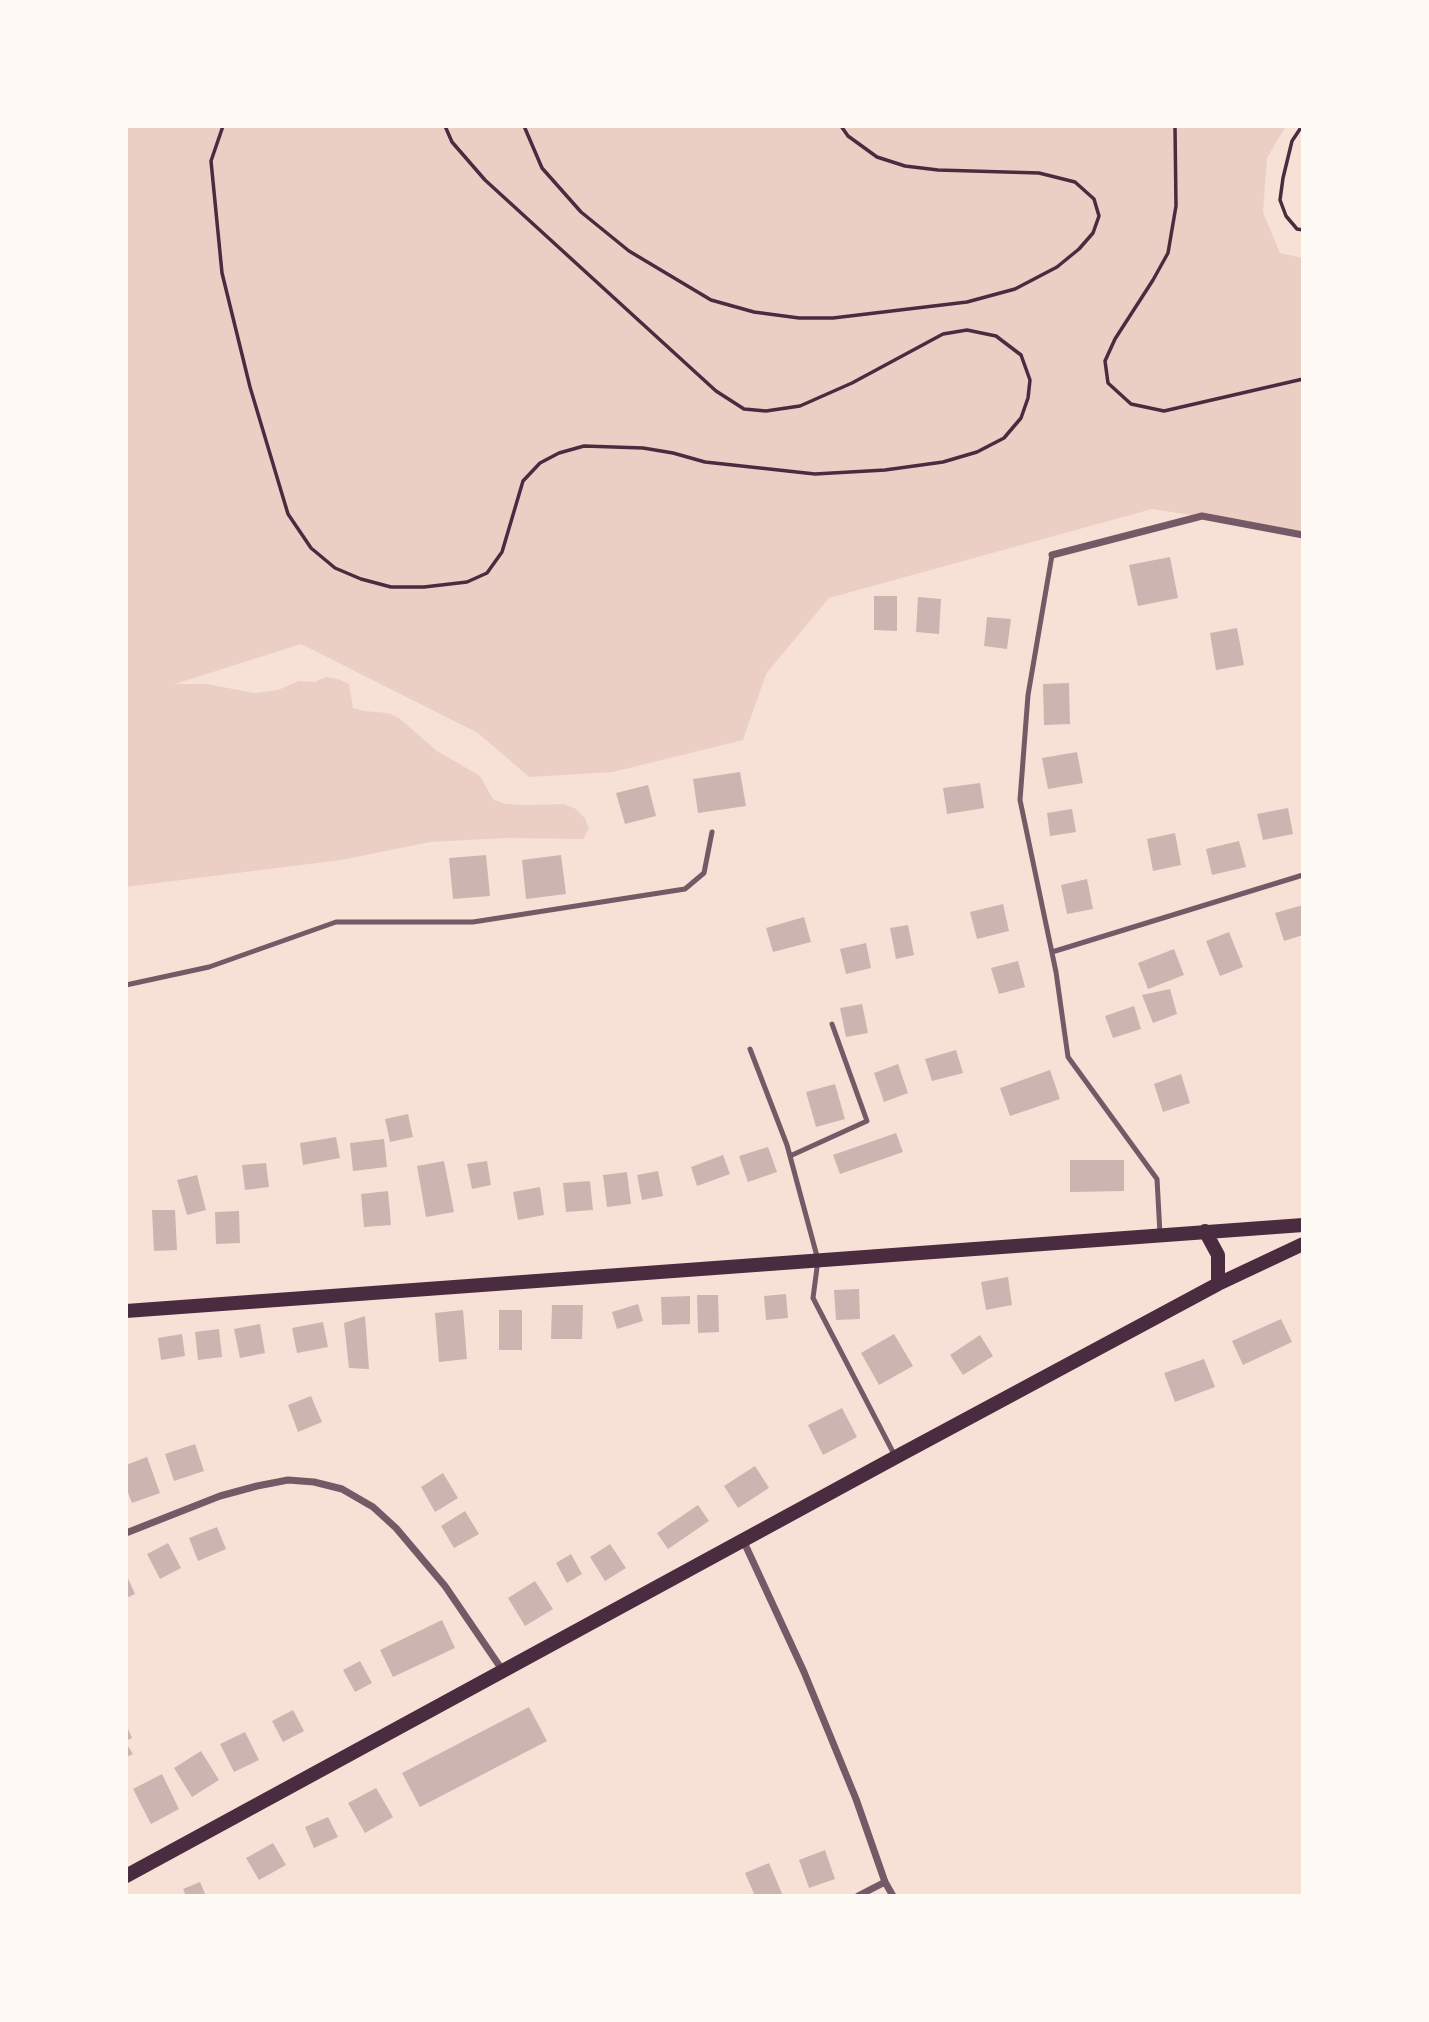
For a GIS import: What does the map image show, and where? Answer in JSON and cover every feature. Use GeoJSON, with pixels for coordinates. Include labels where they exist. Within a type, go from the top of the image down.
{"type":"FeatureCollection","features":[{"type":"Feature","properties":{"kind":"main road"},"geometry":{"type":"LineString","coordinates":[[126,1311],[1303,1225]]}},
{"type":"Feature","properties":{"kind":"main road"},"geometry":{"type":"LineString","coordinates":[[1205,1231],[1218,1255],[1218,1284]]}},
{"type":"Feature","properties":{"kind":"main road"},"geometry":{"type":"LineString","coordinates":[[126,1876],[743,1539],[1218,1284],[1303,1244]]}},
{"type":"Feature","properties":{"kind":"street"},"geometry":{"type":"LineString","coordinates":[[1052,555],[1202,516],[1303,535]]}},
{"type":"Feature","properties":{"kind":"street"},"geometry":{"type":"LineString","coordinates":[[126,1533],[220,1496],[257,1486],[288,1480],[314,1482],[342,1489],[373,1507],[396,1528],[445,1586],[503,1672]]}},
{"type":"Feature","properties":{"kind":"street"},"geometry":{"type":"LineString","coordinates":[[743,1539],[810,1685],[856,1799],[885,1882],[893,1896]]}},
{"type":"Feature","properties":{"kind":"street"},"geometry":{"type":"LineString","coordinates":[[858,1896],[885,1882]]}},
{"type":"Feature","properties":{"kind":"lane"},"geometry":{"type":"LineString","coordinates":[[1052,555],[1028,695],[1020,800],[1052,952],[1068,1056],[1157,1179],[1160,1234]]}},
{"type":"Feature","properties":{"kind":"lane"},"geometry":{"type":"LineString","coordinates":[[126,985],[209,967],[336,922],[473,922],[685,888],[704,873],[712,832]]}},
{"type":"Feature","properties":{"kind":"lane"},"geometry":{"type":"LineString","coordinates":[[1052,952],[1303,875]]}},
{"type":"Feature","properties":{"kind":"lane"},"geometry":{"type":"LineString","coordinates":[[790,1156],[867,1121],[832,1024]]}},
{"type":"Feature","properties":{"kind":"lane"},"geometry":{"type":"LineString","coordinates":[[750,1049],[790,1156],[818,1260],[813,1297],[896,1457]]}},
{"type":"Feature","properties":{"kind":"path"},"geometry":{"type":"LineString","coordinates":[[222,126],[211,161],[222,273],[250,387],[288,514],[311,548],[335,568],[361,579],[391,587],[424,587],[467,582],[487,573],[502,551],[523,481],[540,463],[559,453],[584,446],[643,448],[705,462],[815,474],[885,470],[943,462],[977,452],[1004,438],[1021,418],[1028,398],[1030,380],[1021,355],[996,336],[967,330],[943,334],[852,383],[800,406],[766,411],[744,409],[716,391],[485,180],[452,142],[445,126]]}},
{"type":"Feature","properties":{"kind":"path"},"geometry":{"type":"LineString","coordinates":[[524,126],[542,168],[581,212],[629,251],[711,300],[754,312],[799,318],[833,317],[967,302],[1015,289],[1057,267],[1093,233],[1098,216],[1094,199],[1075,182],[1038,173],[938,170],[905,166],[877,157],[848,136],[841,126]]}},
{"type":"Feature","properties":{"kind":"path"},"geometry":{"type":"LineString","coordinates":[[1175,126],[1176,206],[1168,253],[1115,339],[1105,361],[1108,383],[1131,404],[1164,411],[1303,379]]}},
{"type":"Feature","properties":{"kind":"path"},"geometry":{"type":"LineString","coordinates":[[1302,126],[1292,141],[1280,200],[1286,216],[1297,229],[1303,230]]}},
{"type":"Feature","properties":{"kind":"shaded area"},"geometry":{"type":"Polygon","coordinates":[[[126,126],[1286,126],[1267,158],[1263,212],[1280,253],[1303,258],[1303,532],[1152,509],[829,598],[766,674],[743,740],[613,772],[529,777],[478,733],[301,644],[175,684],[207,684],[254,693],[278,690],[299,681],[315,682],[326,677],[338,679],[349,684],[353,708],[388,713],[399,718],[437,751],[480,776],[493,799],[505,804],[564,804],[576,809],[585,818],[589,829],[583,839],[506,838],[430,842],[341,860],[126,887],[126,126]]]}},
{"type":"Feature","properties":{"kind":"building"},"geometry":{"type":"Polygon","coordinates":[[[1170,557],[1178,598],[1138,606],[1129,565],[1170,557]]]}},
{"type":"Feature","properties":{"kind":"building"},"geometry":{"type":"Polygon","coordinates":[[[874,596],[897,596],[897,631],[874,630],[874,596]]]}},
{"type":"Feature","properties":{"kind":"building"},"geometry":{"type":"Polygon","coordinates":[[[918,597],[941,599],[939,634],[916,632],[918,597]]]}},
{"type":"Feature","properties":{"kind":"building"},"geometry":{"type":"Polygon","coordinates":[[[987,617],[1011,619],[1007,649],[984,646],[987,617]]]}},
{"type":"Feature","properties":{"kind":"building"},"geometry":{"type":"Polygon","coordinates":[[[1237,628],[1244,665],[1216,670],[1210,633],[1237,628]]]}},
{"type":"Feature","properties":{"kind":"building"},"geometry":{"type":"Polygon","coordinates":[[[1069,683],[1070,724],[1044,725],[1043,684],[1069,683]]]}},
{"type":"Feature","properties":{"kind":"building"},"geometry":{"type":"Polygon","coordinates":[[[1077,752],[1083,783],[1048,789],[1042,758],[1077,752]]]}},
{"type":"Feature","properties":{"kind":"building"},"geometry":{"type":"Polygon","coordinates":[[[740,772],[746,806],[698,813],[693,779],[740,772]]]}},
{"type":"Feature","properties":{"kind":"building"},"geometry":{"type":"Polygon","coordinates":[[[980,783],[984,808],[947,814],[943,788],[980,783]]]}},
{"type":"Feature","properties":{"kind":"building"},"geometry":{"type":"Polygon","coordinates":[[[648,785],[656,816],[625,824],[616,793],[648,785]]]}},
{"type":"Feature","properties":{"kind":"building"},"geometry":{"type":"Polygon","coordinates":[[[1288,808],[1293,834],[1263,840],[1257,814],[1288,808]]]}},
{"type":"Feature","properties":{"kind":"building"},"geometry":{"type":"Polygon","coordinates":[[[1072,809],[1076,832],[1050,836],[1047,813],[1072,809]]]}},
{"type":"Feature","properties":{"kind":"building"},"geometry":{"type":"Polygon","coordinates":[[[1175,833],[1181,865],[1153,871],[1147,839],[1175,833]]]}},
{"type":"Feature","properties":{"kind":"building"},"geometry":{"type":"Polygon","coordinates":[[[1239,841],[1246,867],[1212,875],[1206,849],[1239,841]]]}},
{"type":"Feature","properties":{"kind":"building"},"geometry":{"type":"Polygon","coordinates":[[[486,855],[490,896],[453,899],[449,858],[486,855]]]}},
{"type":"Feature","properties":{"kind":"building"},"geometry":{"type":"Polygon","coordinates":[[[561,855],[566,894],[526,899],[522,860],[561,855]]]}},
{"type":"Feature","properties":{"kind":"building"},"geometry":{"type":"Polygon","coordinates":[[[1087,879],[1093,909],[1067,914],[1061,885],[1087,879]]]}},
{"type":"Feature","properties":{"kind":"building"},"geometry":{"type":"Polygon","coordinates":[[[1003,904],[1009,931],[977,939],[970,912],[1003,904]]]}},
{"type":"Feature","properties":{"kind":"building"},"geometry":{"type":"Polygon","coordinates":[[[1303,905],[1303,935],[1284,941],[1275,913],[1303,905]]]}},
{"type":"Feature","properties":{"kind":"building"},"geometry":{"type":"Polygon","coordinates":[[[804,917],[811,942],[773,952],[766,928],[804,917]]]}},
{"type":"Feature","properties":{"kind":"building"},"geometry":{"type":"Polygon","coordinates":[[[908,925],[914,955],[896,959],[890,928],[908,925]]]}},
{"type":"Feature","properties":{"kind":"building"},"geometry":{"type":"Polygon","coordinates":[[[1229,932],[1243,967],[1220,976],[1206,941],[1229,932]]]}},
{"type":"Feature","properties":{"kind":"building"},"geometry":{"type":"Polygon","coordinates":[[[866,943],[871,968],[846,974],[840,949],[866,943]]]}},
{"type":"Feature","properties":{"kind":"building"},"geometry":{"type":"Polygon","coordinates":[[[1174,949],[1184,975],[1148,989],[1138,963],[1174,949]]]}},
{"type":"Feature","properties":{"kind":"building"},"geometry":{"type":"Polygon","coordinates":[[[1018,961],[1025,987],[999,994],[991,968],[1018,961]]]}},
{"type":"Feature","properties":{"kind":"building"},"geometry":{"type":"Polygon","coordinates":[[[1170,989],[1177,1014],[1153,1023],[1142,995],[1170,989]]]}},
{"type":"Feature","properties":{"kind":"building"},"geometry":{"type":"Polygon","coordinates":[[[862,1004],[868,1033],[846,1037],[840,1008],[862,1004]]]}},
{"type":"Feature","properties":{"kind":"building"},"geometry":{"type":"Polygon","coordinates":[[[1134,1006],[1141,1029],[1113,1038],[1105,1016],[1134,1006]]]}},
{"type":"Feature","properties":{"kind":"building"},"geometry":{"type":"Polygon","coordinates":[[[956,1050],[963,1073],[932,1081],[925,1059],[956,1050]]]}},
{"type":"Feature","properties":{"kind":"building"},"geometry":{"type":"Polygon","coordinates":[[[898,1064],[908,1093],[884,1102],[874,1073],[898,1064]]]}},
{"type":"Feature","properties":{"kind":"building"},"geometry":{"type":"Polygon","coordinates":[[[1050,1070],[1060,1099],[1010,1116],[1000,1088],[1050,1070]]]}},
{"type":"Feature","properties":{"kind":"building"},"geometry":{"type":"Polygon","coordinates":[[[1181,1074],[1190,1103],[1163,1112],[1154,1084],[1181,1074]]]}},
{"type":"Feature","properties":{"kind":"building"},"geometry":{"type":"Polygon","coordinates":[[[835,1084],[845,1119],[816,1127],[806,1092],[835,1084]]]}},
{"type":"Feature","properties":{"kind":"building"},"geometry":{"type":"Polygon","coordinates":[[[408,1114],[413,1137],[390,1142],[385,1119],[408,1114]]]}},
{"type":"Feature","properties":{"kind":"building"},"geometry":{"type":"Polygon","coordinates":[[[896,1133],[903,1152],[840,1174],[833,1155],[896,1133]]]}},
{"type":"Feature","properties":{"kind":"building"},"geometry":{"type":"Polygon","coordinates":[[[336,1137],[340,1158],[303,1165],[300,1143],[336,1137]]]}},
{"type":"Feature","properties":{"kind":"building"},"geometry":{"type":"Polygon","coordinates":[[[384,1139],[387,1167],[353,1171],[350,1143],[384,1139]]]}},
{"type":"Feature","properties":{"kind":"building"},"geometry":{"type":"Polygon","coordinates":[[[768,1147],[777,1172],[748,1182],[739,1156],[768,1147]]]}},
{"type":"Feature","properties":{"kind":"building"},"geometry":{"type":"Polygon","coordinates":[[[723,1155],[730,1174],[697,1186],[691,1167],[723,1155]]]}},
{"type":"Feature","properties":{"kind":"building"},"geometry":{"type":"Polygon","coordinates":[[[1070,1160],[1124,1160],[1124,1191],[1070,1192],[1070,1160]]]}},
{"type":"Feature","properties":{"kind":"building"},"geometry":{"type":"Polygon","coordinates":[[[444,1161],[454,1212],[426,1217],[417,1166],[444,1161]]]}},
{"type":"Feature","properties":{"kind":"building"},"geometry":{"type":"Polygon","coordinates":[[[487,1161],[491,1185],[472,1189],[467,1164],[487,1161]]]}},
{"type":"Feature","properties":{"kind":"building"},"geometry":{"type":"Polygon","coordinates":[[[266,1163],[269,1187],[245,1190],[242,1165],[266,1163]]]}},
{"type":"Feature","properties":{"kind":"building"},"geometry":{"type":"Polygon","coordinates":[[[658,1171],[663,1196],[642,1200],[637,1175],[658,1171]]]}},
{"type":"Feature","properties":{"kind":"building"},"geometry":{"type":"Polygon","coordinates":[[[627,1172],[631,1204],[607,1207],[603,1175],[627,1172]]]}},
{"type":"Feature","properties":{"kind":"building"},"geometry":{"type":"Polygon","coordinates":[[[197,1175],[206,1210],[187,1215],[177,1180],[197,1175]]]}},
{"type":"Feature","properties":{"kind":"building"},"geometry":{"type":"Polygon","coordinates":[[[590,1181],[593,1210],[566,1212],[563,1183],[590,1181]]]}},
{"type":"Feature","properties":{"kind":"building"},"geometry":{"type":"Polygon","coordinates":[[[540,1187],[544,1215],[518,1220],[513,1192],[540,1187]]]}},
{"type":"Feature","properties":{"kind":"building"},"geometry":{"type":"Polygon","coordinates":[[[388,1191],[391,1225],[364,1227],[361,1194],[388,1191]]]}},
{"type":"Feature","properties":{"kind":"building"},"geometry":{"type":"Polygon","coordinates":[[[152,1210],[175,1210],[177,1250],[154,1251],[152,1210]]]}},
{"type":"Feature","properties":{"kind":"building"},"geometry":{"type":"Polygon","coordinates":[[[239,1211],[240,1243],[216,1244],[215,1212],[239,1211]]]}},
{"type":"Feature","properties":{"kind":"building"},"geometry":{"type":"Polygon","coordinates":[[[1008,1277],[1012,1305],[986,1310],[981,1282],[1008,1277]]]}},
{"type":"Feature","properties":{"kind":"building"},"geometry":{"type":"Polygon","coordinates":[[[859,1289],[860,1319],[836,1320],[834,1290],[859,1289]]]}},
{"type":"Feature","properties":{"kind":"building"},"geometry":{"type":"Polygon","coordinates":[[[786,1294],[788,1318],[766,1320],[764,1296],[786,1294]]]}},
{"type":"Feature","properties":{"kind":"building"},"geometry":{"type":"Polygon","coordinates":[[[697,1295],[718,1295],[719,1332],[698,1333],[697,1295]]]}},
{"type":"Feature","properties":{"kind":"building"},"geometry":{"type":"Polygon","coordinates":[[[690,1296],[690,1324],[662,1325],[661,1297],[690,1296]]]}},
{"type":"Feature","properties":{"kind":"building"},"geometry":{"type":"Polygon","coordinates":[[[638,1304],[643,1321],[617,1329],[612,1312],[638,1304]]]}},
{"type":"Feature","properties":{"kind":"building"},"geometry":{"type":"Polygon","coordinates":[[[552,1305],[583,1305],[582,1339],[551,1339],[552,1305]]]}},
{"type":"Feature","properties":{"kind":"building"},"geometry":{"type":"Polygon","coordinates":[[[463,1310],[467,1359],[439,1362],[435,1313],[463,1310]]]}},
{"type":"Feature","properties":{"kind":"building"},"geometry":{"type":"Polygon","coordinates":[[[499,1310],[522,1310],[522,1350],[499,1350],[499,1310]]]}},
{"type":"Feature","properties":{"kind":"building"},"geometry":{"type":"Polygon","coordinates":[[[365,1316],[369,1369],[349,1368],[344,1323],[365,1316]]]}},
{"type":"Feature","properties":{"kind":"building"},"geometry":{"type":"Polygon","coordinates":[[[1281,1319],[1292,1342],[1243,1365],[1232,1341],[1281,1319]]]}},
{"type":"Feature","properties":{"kind":"building"},"geometry":{"type":"Polygon","coordinates":[[[323,1322],[328,1347],[297,1353],[292,1328],[323,1322]]]}},
{"type":"Feature","properties":{"kind":"building"},"geometry":{"type":"Polygon","coordinates":[[[260,1324],[265,1353],[240,1358],[234,1329],[260,1324]]]}},
{"type":"Feature","properties":{"kind":"building"},"geometry":{"type":"Polygon","coordinates":[[[219,1329],[222,1357],[198,1360],[195,1332],[219,1329]]]}},
{"type":"Feature","properties":{"kind":"building"},"geometry":{"type":"Polygon","coordinates":[[[182,1334],[185,1356],[161,1360],[158,1338],[182,1334]]]}},
{"type":"Feature","properties":{"kind":"building"},"geometry":{"type":"Polygon","coordinates":[[[894,1334],[913,1366],[879,1385],[861,1353],[894,1334]]]}},
{"type":"Feature","properties":{"kind":"building"},"geometry":{"type":"Polygon","coordinates":[[[980,1335],[993,1356],[963,1375],[950,1355],[980,1335]]]}},
{"type":"Feature","properties":{"kind":"building"},"geometry":{"type":"Polygon","coordinates":[[[1204,1359],[1215,1387],[1175,1402],[1164,1373],[1204,1359]]]}},
{"type":"Feature","properties":{"kind":"building"},"geometry":{"type":"Polygon","coordinates":[[[311,1396],[322,1422],[298,1432],[288,1405],[311,1396]]]}},
{"type":"Feature","properties":{"kind":"building"},"geometry":{"type":"Polygon","coordinates":[[[842,1408],[857,1437],[823,1455],[808,1425],[842,1408]]]}},
{"type":"Feature","properties":{"kind":"building"},"geometry":{"type":"Polygon","coordinates":[[[195,1444],[204,1471],[174,1481],[165,1454],[195,1444]]]}},
{"type":"Feature","properties":{"kind":"building"},"geometry":{"type":"Polygon","coordinates":[[[147,1457],[160,1493],[132,1503],[126,1488],[126,1465],[147,1457]]]}},
{"type":"Feature","properties":{"kind":"building"},"geometry":{"type":"Polygon","coordinates":[[[755,1466],[769,1488],[738,1508],[724,1486],[755,1466]]]}},
{"type":"Feature","properties":{"kind":"building"},"geometry":{"type":"Polygon","coordinates":[[[443,1473],[458,1498],[435,1512],[421,1487],[443,1473]]]}},
{"type":"Feature","properties":{"kind":"building"},"geometry":{"type":"Polygon","coordinates":[[[698,1505],[709,1521],[668,1549],[657,1533],[698,1505]]]}},
{"type":"Feature","properties":{"kind":"building"},"geometry":{"type":"Polygon","coordinates":[[[465,1511],[479,1534],[454,1548],[441,1526],[465,1511]]]}},
{"type":"Feature","properties":{"kind":"building"},"geometry":{"type":"Polygon","coordinates":[[[217,1527],[226,1549],[198,1561],[189,1538],[217,1527]]]}},
{"type":"Feature","properties":{"kind":"building"},"geometry":{"type":"Polygon","coordinates":[[[168,1543],[181,1568],[160,1579],[147,1554],[168,1543]]]}},
{"type":"Feature","properties":{"kind":"building"},"geometry":{"type":"Polygon","coordinates":[[[610,1544],[626,1568],[605,1581],[590,1557],[610,1544]]]}},
{"type":"Feature","properties":{"kind":"building"},"geometry":{"type":"Polygon","coordinates":[[[571,1554],[582,1574],[567,1583],[556,1563],[571,1554]]]}},
{"type":"Feature","properties":{"kind":"building"},"geometry":{"type":"Polygon","coordinates":[[[126,1574],[135,1594],[126,1598],[126,1574]]]}},
{"type":"Feature","properties":{"kind":"building"},"geometry":{"type":"Polygon","coordinates":[[[535,1581],[553,1609],[525,1626],[508,1598],[535,1581]]]}},
{"type":"Feature","properties":{"kind":"building"},"geometry":{"type":"Polygon","coordinates":[[[442,1620],[455,1648],[393,1677],[380,1650],[442,1620]]]}},
{"type":"Feature","properties":{"kind":"building"},"geometry":{"type":"Polygon","coordinates":[[[360,1661],[372,1683],[355,1692],[343,1670],[360,1661]]]}},
{"type":"Feature","properties":{"kind":"building"},"geometry":{"type":"Polygon","coordinates":[[[529,1707],[547,1741],[420,1807],[402,1773],[529,1707]]]}},
{"type":"Feature","properties":{"kind":"building"},"geometry":{"type":"Polygon","coordinates":[[[293,1710],[304,1731],[283,1742],[272,1721],[293,1710]]]}},
{"type":"Feature","properties":{"kind":"building"},"geometry":{"type":"Polygon","coordinates":[[[126,1724],[132,1738],[126,1741],[126,1724]]]}},
{"type":"Feature","properties":{"kind":"building"},"geometry":{"type":"Polygon","coordinates":[[[245,1732],[259,1760],[234,1772],[220,1744],[245,1732]]]}},
{"type":"Feature","properties":{"kind":"building"},"geometry":{"type":"Polygon","coordinates":[[[126,1743],[133,1754],[126,1757],[126,1743]]]}},
{"type":"Feature","properties":{"kind":"building"},"geometry":{"type":"Polygon","coordinates":[[[201,1751],[219,1780],[192,1797],[174,1768],[201,1751]]]}},
{"type":"Feature","properties":{"kind":"building"},"geometry":{"type":"Polygon","coordinates":[[[162,1774],[179,1809],[151,1824],[133,1789],[162,1774]]]}},
{"type":"Feature","properties":{"kind":"building"},"geometry":{"type":"Polygon","coordinates":[[[376,1788],[393,1817],[365,1833],[348,1803],[376,1788]]]}},
{"type":"Feature","properties":{"kind":"building"},"geometry":{"type":"Polygon","coordinates":[[[328,1817],[338,1837],[314,1848],[305,1827],[328,1817]]]}},
{"type":"Feature","properties":{"kind":"building"},"geometry":{"type":"Polygon","coordinates":[[[273,1843],[286,1865],[259,1880],[246,1858],[273,1843]]]}},
{"type":"Feature","properties":{"kind":"building"},"geometry":{"type":"Polygon","coordinates":[[[825,1850],[835,1879],[809,1888],[799,1860],[825,1850]]]}},
{"type":"Feature","properties":{"kind":"building"},"geometry":{"type":"Polygon","coordinates":[[[769,1863],[783,1896],[755,1896],[745,1873],[769,1863]]]}},
{"type":"Feature","properties":{"kind":"building"},"geometry":{"type":"Polygon","coordinates":[[[200,1882],[206,1896],[186,1896],[183,1889],[200,1882]]]}}]}
